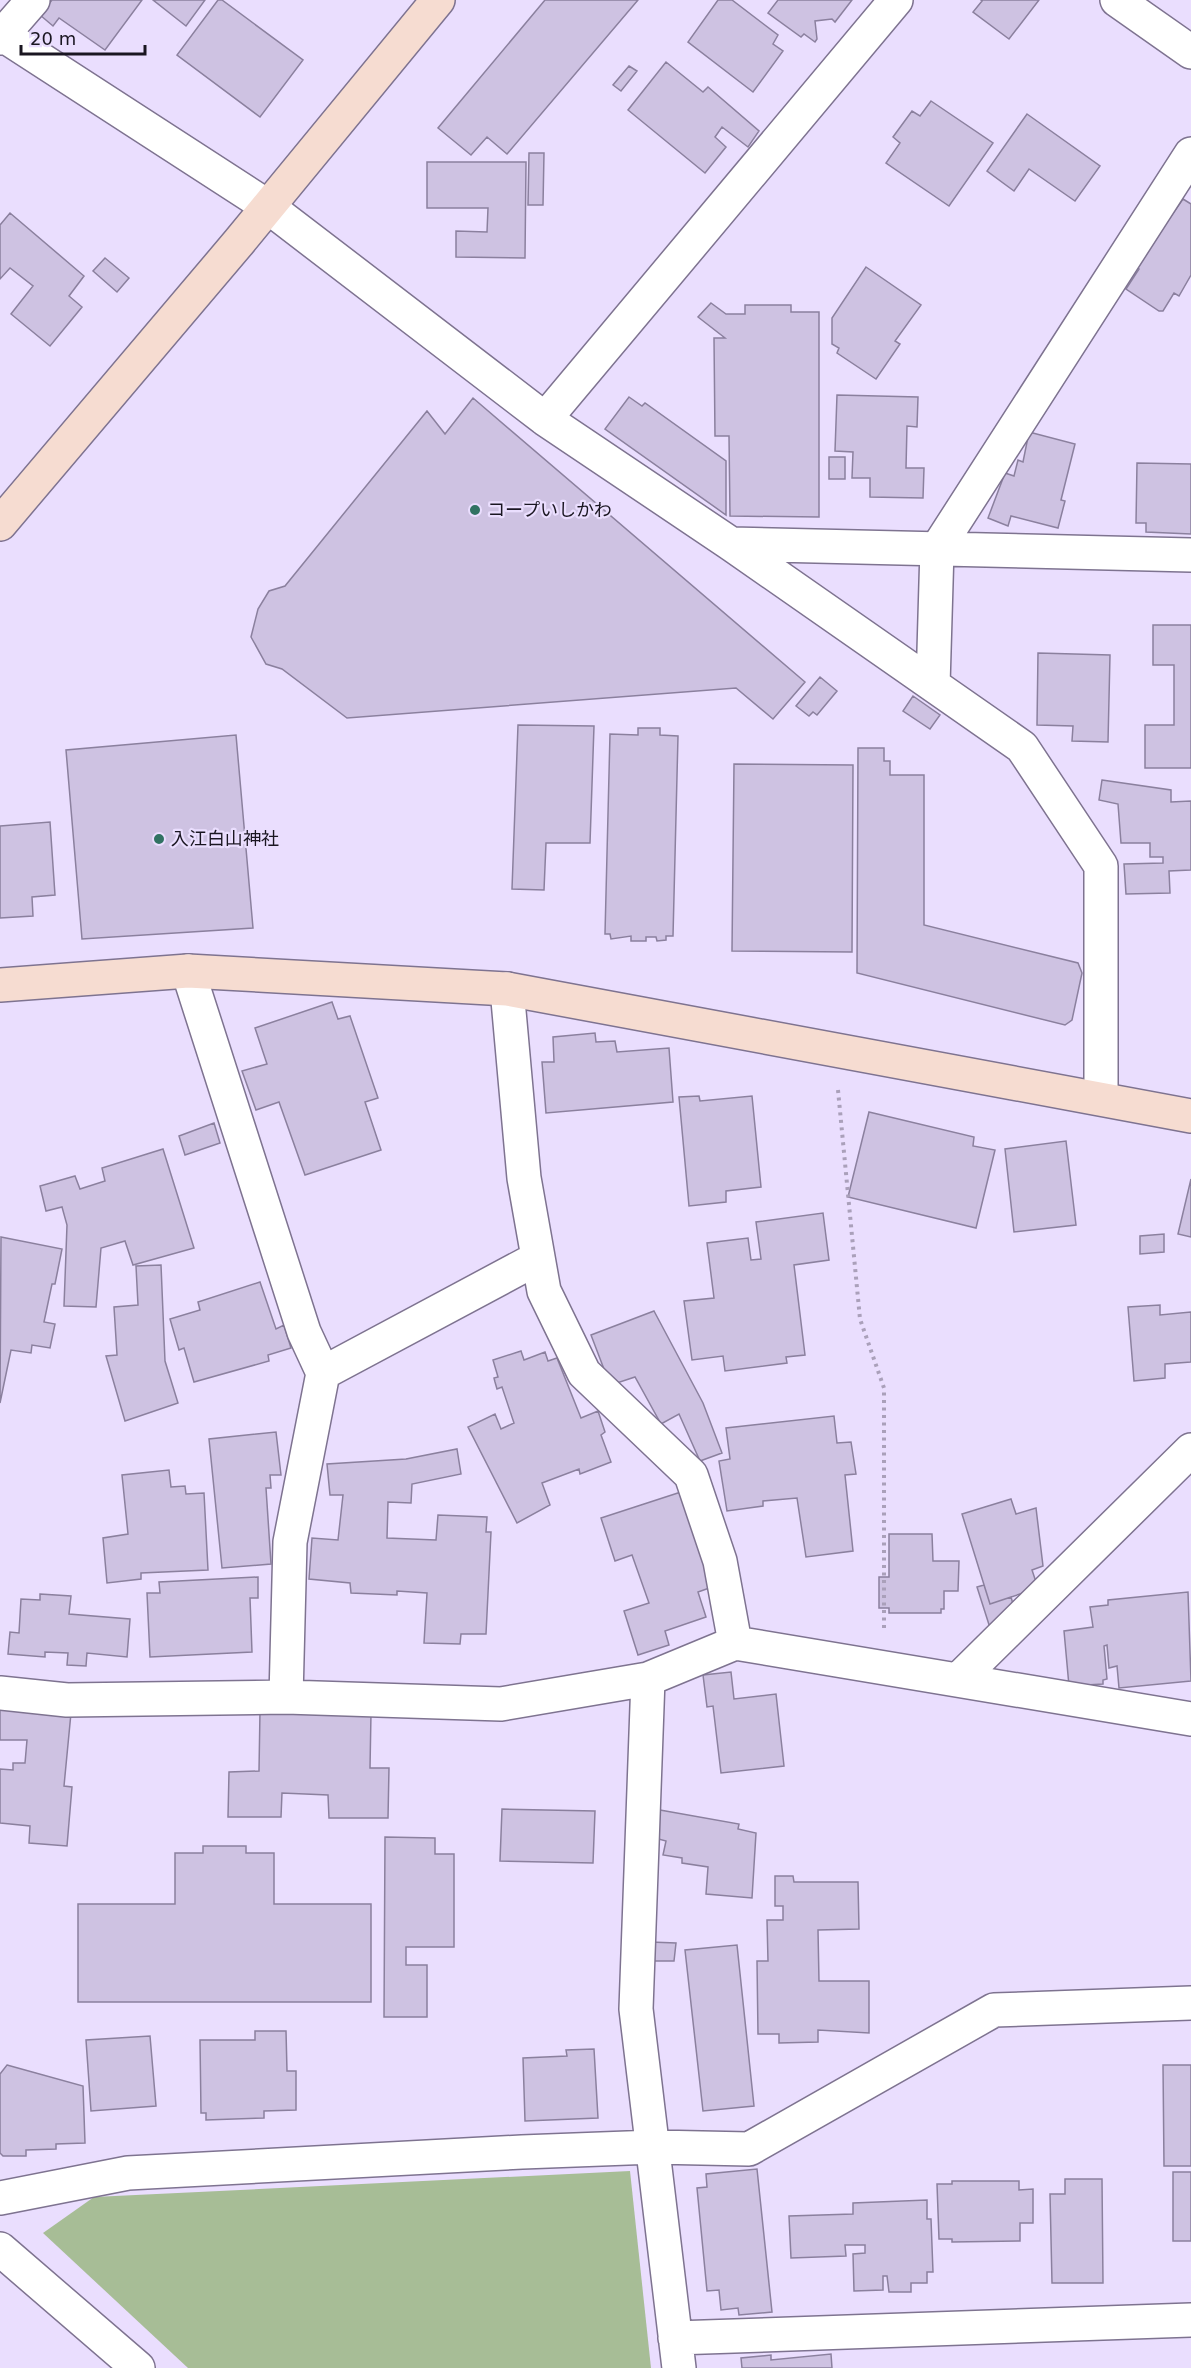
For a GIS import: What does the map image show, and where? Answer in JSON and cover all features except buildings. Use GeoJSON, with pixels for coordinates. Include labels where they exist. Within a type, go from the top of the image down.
{"type":"FeatureCollection","features":[{"type":"Feature","properties":{"kind":"street"},"geometry":{"type":"LineString","coordinates":[[33,0],[1,36],[267,206],[545,419],[731,544],[1022,747],[1101,866],[1101,1098]]}},
{"type":"Feature","properties":{"kind":"street"},"geometry":{"type":"LineString","coordinates":[[0,524],[438,0]]}},
{"type":"Feature","properties":{"kind":"street"},"geometry":{"type":"LineString","coordinates":[[545,419],[896,0]]}},
{"type":"Feature","properties":{"kind":"street"},"geometry":{"type":"LineString","coordinates":[[1117,0],[1191,52]]}},
{"type":"Feature","properties":{"kind":"street"},"geometry":{"type":"LineString","coordinates":[[933,684],[937,549],[1191,154]]}},
{"type":"Feature","properties":{"kind":"street"},"geometry":{"type":"LineString","coordinates":[[731,544],[1191,555]]}},
{"type":"Feature","properties":{"kind":"street"},"geometry":{"type":"LineString","coordinates":[[0,985],[188,970],[507,989],[1191,1116]]}},
{"type":"Feature","properties":{"kind":"street"},"geometry":{"type":"LineString","coordinates":[[188,970],[304,1332],[323,1373],[290,1542],[286,1697]]}},
{"type":"Feature","properties":{"kind":"street"},"geometry":{"type":"LineString","coordinates":[[507,989],[524,1178],[544,1291],[584,1373],[691,1475],[720,1561],[735,1643]]}},
{"type":"Feature","properties":{"kind":"street"},"geometry":{"type":"LineString","coordinates":[[323,1373],[538,1258]]}},
{"type":"Feature","properties":{"kind":"street"},"geometry":{"type":"LineString","coordinates":[[958,1680],[1191,1450]]}},
{"type":"Feature","properties":{"kind":"street"},"geometry":{"type":"LineString","coordinates":[[0,1693],[67,1700],[286,1697],[501,1704],[648,1679],[735,1643],[1191,1719]]}},
{"type":"Feature","properties":{"kind":"street"},"geometry":{"type":"LineString","coordinates":[[648,1679],[636,2008],[677,2353],[1191,2320]]}},
{"type":"Feature","properties":{"kind":"street"},"geometry":{"type":"LineString","coordinates":[[0,2198],[128,2173],[522,2152],[654,2147],[749,2149],[993,2010],[1191,2003]]}},
{"type":"Feature","properties":{"kind":"street"},"geometry":{"type":"LineString","coordinates":[[0,2249],[138,2368]]}},
{"type":"Feature","properties":{"kind":"path"},"geometry":{"type":"LineString","coordinates":[[834,1048],[860,1319],[884,1388],[884,1631]]}},
{"type":"Feature","properties":{"kind":"green space"},"geometry":{"type":"Polygon","coordinates":[[[630,2171],[651,2368],[188,2368],[43,2233],[94,2197],[630,2171]]]}},
{"type":"Feature","properties":{"kind":"place","name":"コープいしかわ"},"geometry":{"type":"Point","coordinates":[475,510]}},
{"type":"Feature","properties":{"kind":"place","name":"入江白山神社"},"geometry":{"type":"Point","coordinates":[159,839]}}]}
